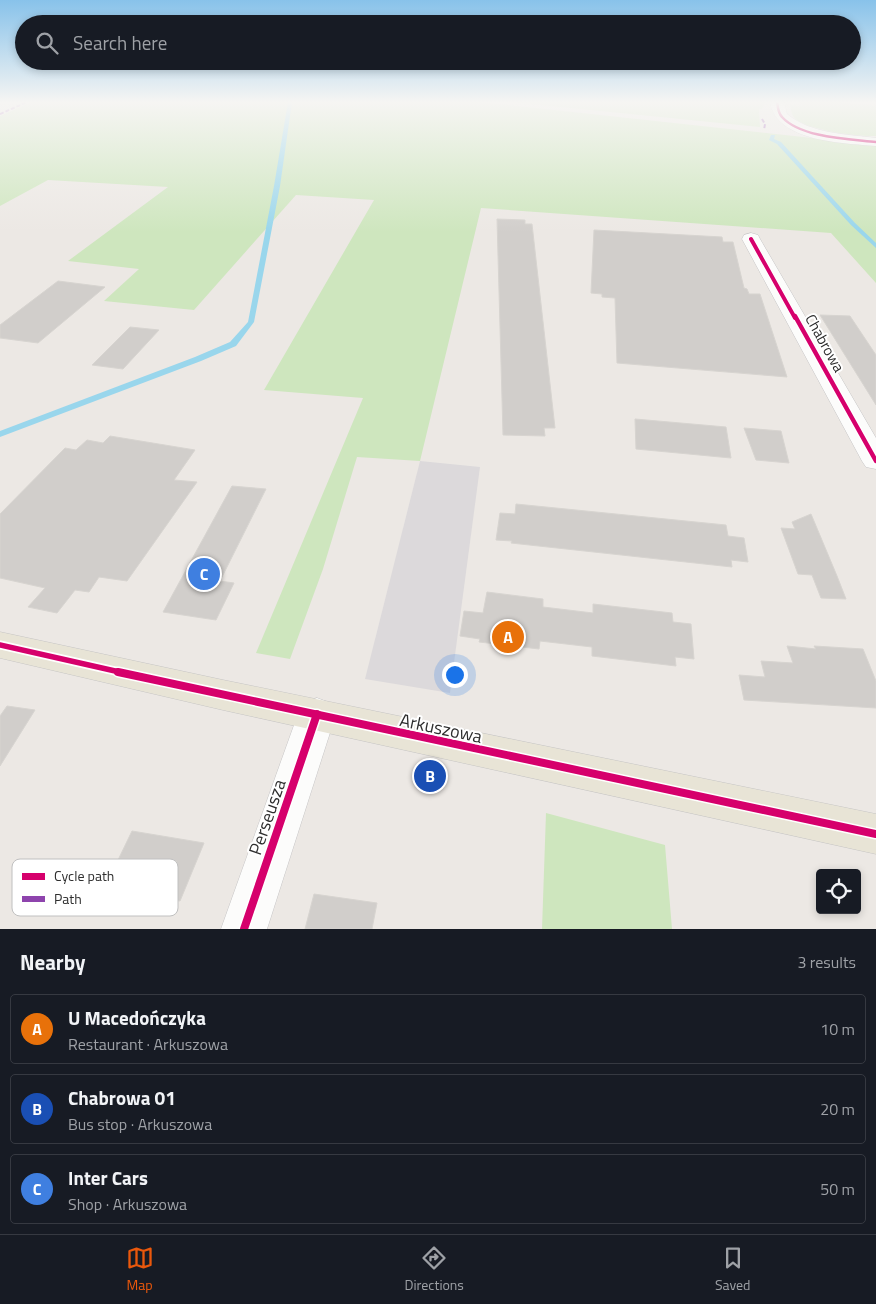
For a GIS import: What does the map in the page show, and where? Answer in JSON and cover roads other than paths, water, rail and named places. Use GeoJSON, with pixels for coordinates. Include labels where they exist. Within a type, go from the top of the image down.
{"type":"FeatureCollection","features":[{"type":"Feature","properties":{"kind":"main road","name":"Arkuszowa"},"geometry":{"type":"LineString","coordinates":[[0,645],[223,696],[317,714],[876,834]]}},
{"type":"Feature","properties":{"kind":"street","name":"Chabrowa"},"geometry":{"type":"LineString","coordinates":[[751,239],[876,461]]}},
{"type":"Feature","properties":{"kind":"street","name":"Perseusza"},"geometry":{"type":"LineString","coordinates":[[244,929],[317,714]]}},
{"type":"Feature","properties":{"kind":"waterway"},"geometry":{"type":"LineString","coordinates":[[0,434],[233,344],[251,322],[283,145]]}},
{"type":"Feature","properties":{"kind":"waterway"},"geometry":{"type":"LineString","coordinates":[[781,145],[853,224],[876,246]]}},
{"type":"Feature","properties":{"kind":"place","name":"Inter Cars"},"geometry":{"type":"Point","coordinates":[204,574]}},
{"type":"Feature","properties":{"kind":"place","name":"U Macedończyka"},"geometry":{"type":"Point","coordinates":[508,637]}},
{"type":"Feature","properties":{"kind":"place","name":"Chabrowa 01"},"geometry":{"type":"Point","coordinates":[430,776]}}]}
